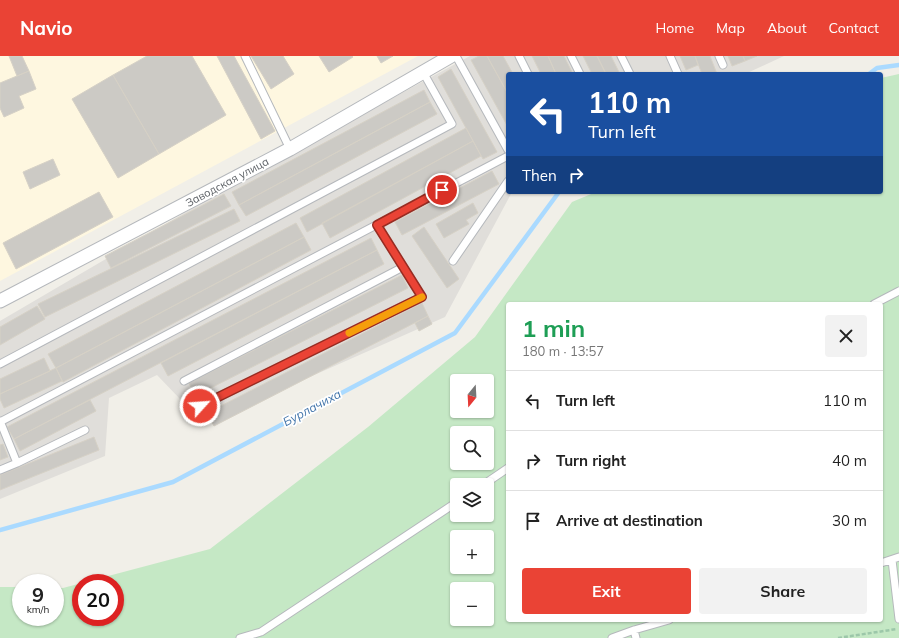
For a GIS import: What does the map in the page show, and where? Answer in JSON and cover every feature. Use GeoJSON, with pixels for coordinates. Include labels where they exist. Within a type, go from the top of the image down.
{"type":"FeatureCollection","features":[{"type":"Feature","properties":{"kind":"street","name":"Заводская улица"},"geometry":{"type":"LineString","coordinates":[[0,301],[290,149],[451,56]]}},
{"type":"Feature","properties":{"kind":"lane"},"geometry":{"type":"LineString","coordinates":[[245,56],[290,149]]}},
{"type":"Feature","properties":{"kind":"lane"},"geometry":{"type":"LineString","coordinates":[[456,56],[506,146]]}},
{"type":"Feature","properties":{"kind":"lane"},"geometry":{"type":"LineString","coordinates":[[519,56],[527,72]]}},
{"type":"Feature","properties":{"kind":"lane"},"geometry":{"type":"LineString","coordinates":[[571,56],[579,72]]}},
{"type":"Feature","properties":{"kind":"lane"},"geometry":{"type":"LineString","coordinates":[[621,56],[629,72]]}},
{"type":"Feature","properties":{"kind":"lane"},"geometry":{"type":"LineString","coordinates":[[670,56],[677,72]]}},
{"type":"Feature","properties":{"kind":"lane"},"geometry":{"type":"LineString","coordinates":[[719,56],[723,65]]}},
{"type":"Feature","properties":{"kind":"lane"},"geometry":{"type":"LineString","coordinates":[[0,364],[452,124],[423,72]]}},
{"type":"Feature","properties":{"kind":"lane"},"geometry":{"type":"LineString","coordinates":[[18,463],[0,421],[506,157]]}},
{"type":"Feature","properties":{"kind":"lane"},"geometry":{"type":"LineString","coordinates":[[453,261],[506,184]]}},
{"type":"Feature","properties":{"kind":"lane"},"geometry":{"type":"LineString","coordinates":[[200,406],[422,297],[377,225]]}},
{"type":"Feature","properties":{"kind":"lane"},"geometry":{"type":"LineString","coordinates":[[184,381],[403,267]]}},
{"type":"Feature","properties":{"kind":"lane"},"geometry":{"type":"LineString","coordinates":[[878,302],[899,291]]}},
{"type":"Feature","properties":{"kind":"lane"},"geometry":{"type":"LineString","coordinates":[[0,470],[18,463],[85,430]]}},
{"type":"Feature","properties":{"kind":"lane"},"geometry":{"type":"LineString","coordinates":[[493,478],[506,469]]}},
{"type":"Feature","properties":{"kind":"lane"},"geometry":{"type":"LineString","coordinates":[[240,638],[261,632],[450,507]]}},
{"type":"Feature","properties":{"kind":"lane"},"geometry":{"type":"LineString","coordinates":[[883,562],[895,558],[899,620]]}},
{"type":"Feature","properties":{"kind":"lane"},"geometry":{"type":"LineString","coordinates":[[612,638],[662,622]]}},
{"type":"Feature","properties":{"kind":"lane"},"geometry":{"type":"LineString","coordinates":[[634,630],[636,638]]}},
{"type":"Feature","properties":{"kind":"path"},"geometry":{"type":"LineString","coordinates":[[838,638],[899,629]]}},
{"type":"Feature","properties":{"kind":"shaded area"},"geometry":{"type":"Polygon","coordinates":[[[0,56],[418,56],[0,281],[0,56]]]}},
{"type":"Feature","properties":{"kind":"shaded area"},"geometry":{"type":"Polygon","coordinates":[[[470,56],[784,56],[749,72],[506,72],[506,194],[511,194],[445,317],[204,424],[157,375],[109,398],[105,456],[0,499],[0,321],[227,188],[470,56]]]}},
{"type":"Feature","properties":{"kind":"green space"},"geometry":{"type":"Polygon","coordinates":[[[899,74],[899,638],[0,638],[0,587],[12,587],[12,626],[64,626],[64,588],[72,586],[72,626],[124,626],[124,574],[116,574],[210,549],[368,427],[475,337],[572,202],[591,194],[883,194],[883,78],[899,74]]]}},
{"type":"Feature","properties":{"kind":"building"},"geometry":{"type":"Polygon","coordinates":[[[9,56],[22,56],[29,71],[17,76],[9,56]]]}},
{"type":"Feature","properties":{"kind":"building"},"geometry":{"type":"Polygon","coordinates":[[[147,56],[192,56],[226,115],[159,154],[113,75],[147,56]]]}},
{"type":"Feature","properties":{"kind":"building"},"geometry":{"type":"Polygon","coordinates":[[[217,56],[234,56],[275,131],[261,139],[217,56]]]}},
{"type":"Feature","properties":{"kind":"building"},"geometry":{"type":"Polygon","coordinates":[[[251,56],[283,56],[294,74],[271,89],[251,56]]]}},
{"type":"Feature","properties":{"kind":"building"},"geometry":{"type":"Polygon","coordinates":[[[319,56],[352,56],[353,57],[329,72],[319,56]]]}},
{"type":"Feature","properties":{"kind":"building"},"geometry":{"type":"Polygon","coordinates":[[[377,56],[393,56],[381,63],[377,56]]]}},
{"type":"Feature","properties":{"kind":"building"},"geometry":{"type":"Polygon","coordinates":[[[479,56],[487,56],[506,90],[506,123],[471,60],[479,56]]]}},
{"type":"Feature","properties":{"kind":"building"},"geometry":{"type":"Polygon","coordinates":[[[487,56],[503,56],[512,72],[506,72],[506,90],[487,56]]]}},
{"type":"Feature","properties":{"kind":"building"},"geometry":{"type":"Polygon","coordinates":[[[532,56],[548,56],[555,72],[540,72],[532,56]]]}},
{"type":"Feature","properties":{"kind":"building"},"geometry":{"type":"Polygon","coordinates":[[[548,56],[564,56],[572,72],[555,72],[548,56]]]}},
{"type":"Feature","properties":{"kind":"building"},"geometry":{"type":"Polygon","coordinates":[[[583,56],[597,56],[605,72],[591,72],[583,56]]]}},
{"type":"Feature","properties":{"kind":"building"},"geometry":{"type":"Polygon","coordinates":[[[597,56],[611,56],[619,72],[605,72],[597,56]]]}},
{"type":"Feature","properties":{"kind":"building"},"geometry":{"type":"Polygon","coordinates":[[[680,56],[695,56],[698,65],[686,70],[680,56]]]}},
{"type":"Feature","properties":{"kind":"building"},"geometry":{"type":"Polygon","coordinates":[[[695,56],[710,56],[716,72],[701,72],[695,56]]]}},
{"type":"Feature","properties":{"kind":"building"},"geometry":{"type":"Polygon","coordinates":[[[728,56],[743,56],[745,61],[732,66],[728,56]]]}},
{"type":"Feature","properties":{"kind":"building"},"geometry":{"type":"Polygon","coordinates":[[[743,56],[757,56],[745,61],[743,56]]]}},
{"type":"Feature","properties":{"kind":"building"},"geometry":{"type":"Polygon","coordinates":[[[451,69],[497,152],[483,159],[438,77],[451,69]]]}},
{"type":"Feature","properties":{"kind":"building"},"geometry":{"type":"Polygon","coordinates":[[[29,71],[36,89],[19,96],[24,108],[4,117],[0,108],[0,83],[29,71]]]}},
{"type":"Feature","properties":{"kind":"building"},"geometry":{"type":"Polygon","coordinates":[[[113,75],[159,154],[118,178],[72,99],[113,75]]]}},
{"type":"Feature","properties":{"kind":"building"},"geometry":{"type":"Polygon","coordinates":[[[424,90],[430,102],[239,205],[232,192],[424,90]]]}},
{"type":"Feature","properties":{"kind":"building"},"geometry":{"type":"Polygon","coordinates":[[[430,102],[437,114],[246,216],[239,205],[430,102]]]}},
{"type":"Feature","properties":{"kind":"building"},"geometry":{"type":"Polygon","coordinates":[[[466,128],[473,141],[307,232],[300,218],[466,128]]]}},
{"type":"Feature","properties":{"kind":"building"},"geometry":{"type":"Polygon","coordinates":[[[473,141],[481,156],[330,238],[322,223],[473,141]]]}},
{"type":"Feature","properties":{"kind":"building"},"geometry":{"type":"Polygon","coordinates":[[[53,159],[60,175],[30,189],[23,172],[53,159]]]}},
{"type":"Feature","properties":{"kind":"building"},"geometry":{"type":"Polygon","coordinates":[[[492,171],[499,184],[402,235],[395,222],[492,171]]]}},
{"type":"Feature","properties":{"kind":"building"},"geometry":{"type":"Polygon","coordinates":[[[99,192],[113,217],[16,269],[3,243],[99,192]]]}},
{"type":"Feature","properties":{"kind":"building"},"geometry":{"type":"Polygon","coordinates":[[[224,194],[231,206],[111,268],[105,256],[224,194]]]}},
{"type":"Feature","properties":{"kind":"building"},"geometry":{"type":"Polygon","coordinates":[[[473,203],[478,213],[466,220],[469,224],[444,238],[436,224],[473,203]]]}},
{"type":"Feature","properties":{"kind":"building"},"geometry":{"type":"Polygon","coordinates":[[[234,209],[240,221],[45,317],[38,304],[234,209]]]}},
{"type":"Feature","properties":{"kind":"building"},"geometry":{"type":"Polygon","coordinates":[[[296,223],[304,237],[56,368],[48,354],[296,223]]]}},
{"type":"Feature","properties":{"kind":"building"},"geometry":{"type":"Polygon","coordinates":[[[424,227],[459,279],[447,288],[412,236],[424,227]]]}},
{"type":"Feature","properties":{"kind":"building"},"geometry":{"type":"Polygon","coordinates":[[[304,237],[311,250],[63,382],[56,368],[304,237]]]}},
{"type":"Feature","properties":{"kind":"building"},"geometry":{"type":"Polygon","coordinates":[[[371,238],[377,250],[14,439],[7,427],[371,238]]]}},
{"type":"Feature","properties":{"kind":"building"},"geometry":{"type":"Polygon","coordinates":[[[377,250],[384,264],[168,376],[161,363],[377,250]]]}},
{"type":"Feature","properties":{"kind":"building"},"geometry":{"type":"Polygon","coordinates":[[[402,275],[408,288],[195,396],[189,383],[402,275]]]}},
{"type":"Feature","properties":{"kind":"building"},"geometry":{"type":"Polygon","coordinates":[[[422,303],[428,316],[214,426],[207,413],[422,303]]]}},
{"type":"Feature","properties":{"kind":"building"},"geometry":{"type":"Polygon","coordinates":[[[37,306],[45,319],[0,345],[0,327],[37,306]]]}},
{"type":"Feature","properties":{"kind":"building"},"geometry":{"type":"Polygon","coordinates":[[[428,316],[432,324],[419,331],[415,323],[428,316]]]}},
{"type":"Feature","properties":{"kind":"building"},"geometry":{"type":"Polygon","coordinates":[[[44,358],[50,371],[0,394],[0,379],[44,358]]]}},
{"type":"Feature","properties":{"kind":"building"},"geometry":{"type":"Polygon","coordinates":[[[56,368],[62,381],[4,408],[0,399],[0,394],[56,368]]]}},
{"type":"Feature","properties":{"kind":"building"},"geometry":{"type":"Polygon","coordinates":[[[90,400],[96,411],[20,451],[14,439],[90,400]]]}},
{"type":"Feature","properties":{"kind":"building"},"geometry":{"type":"Polygon","coordinates":[[[94,437],[99,450],[0,490],[0,475],[94,437]]]}},
{"type":"Feature","properties":{"kind":"building"},"geometry":{"type":"Polygon","coordinates":[[[3,444],[8,457],[0,460],[0,445],[3,444]]]}},
{"type":"Feature","properties":{"kind":"waterway","name":"Бурлачиха"},"geometry":{"type":"LineString","coordinates":[[872,72],[877,68],[899,65]]}},
{"type":"Feature","properties":{"kind":"waterway","name":"Бурлачиха"},"geometry":{"type":"LineString","coordinates":[[0,530],[173,482],[455,333],[558,194]]}},
{"type":"Feature","properties":{"kind":"slow traffic"},"geometry":{"type":"LineString","coordinates":[[349,333],[422,297]]}},
{"type":"Feature","properties":{"kind":"route"},"geometry":{"type":"LineString","coordinates":[[200,406],[422,297],[377,225],[442,190]]}}]}
